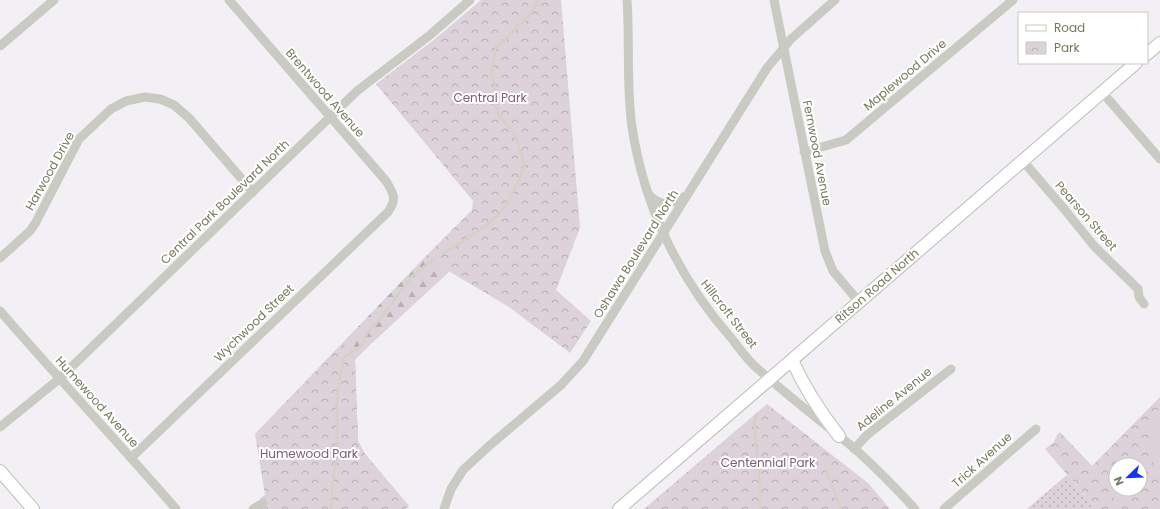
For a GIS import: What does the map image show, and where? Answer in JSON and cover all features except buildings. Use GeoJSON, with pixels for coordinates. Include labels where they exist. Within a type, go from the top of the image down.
{"type":"FeatureCollection","features":[{"type":"Feature","properties":{"kind":"main road"},"geometry":{"type":"LineString","coordinates":[[1148,53],[1160,42]]}},
{"type":"Feature","properties":{"kind":"main road","name":"Ritson Road North"},"geometry":{"type":"LineString","coordinates":[[619,509],[1135,64]]}},
{"type":"Feature","properties":{"kind":"main road"},"geometry":{"type":"LineString","coordinates":[[792,360],[807,389],[830,425],[839,436]]}},
{"type":"Feature","properties":{"kind":"main road"},"geometry":{"type":"LineString","coordinates":[[0,471],[33,509]]}},
{"type":"Feature","properties":{"kind":"street"},"geometry":{"type":"LineString","coordinates":[[0,46],[54,0]]}},
{"type":"Feature","properties":{"kind":"street","name":"Brentwood Avenue"},"geometry":{"type":"LineString","coordinates":[[229,0],[386,182],[394,198],[393,205]]}},
{"type":"Feature","properties":{"kind":"street","name":"Central Park Boulevard North"},"geometry":{"type":"LineString","coordinates":[[0,427],[59,379],[357,91],[430,34],[470,0]]}},
{"type":"Feature","properties":{"kind":"street","name":"Hillcroft Street"},"geometry":{"type":"LineString","coordinates":[[627,0],[632,126],[647,193],[664,234],[684,275],[709,312],[752,362],[770,379],[854,449],[915,509]]}},
{"type":"Feature","properties":{"kind":"street","name":"Fernwood Avenue"},"geometry":{"type":"LineString","coordinates":[[774,0],[825,251],[833,270],[858,302]]}},
{"type":"Feature","properties":{"kind":"street","name":"Oshawa Boulevard North"},"geometry":{"type":"LineString","coordinates":[[444,509],[451,489],[463,470],[561,385],[582,360],[664,234],[686,195],[767,68],[791,39],[835,0]]}},
{"type":"Feature","properties":{"kind":"street","name":"Maplewood Drive"},"geometry":{"type":"LineString","coordinates":[[804,152],[846,140],[1013,0]]}},
{"type":"Feature","properties":{"kind":"street"},"geometry":{"type":"LineString","coordinates":[[1102,92],[1160,159]]}},
{"type":"Feature","properties":{"kind":"street","name":"Harwood Drive"},"geometry":{"type":"LineString","coordinates":[[0,258],[30,231],[79,139],[111,109],[126,101],[145,97],[160,99],[174,105],[207,137],[253,192]]}},
{"type":"Feature","properties":{"kind":"street","name":"Pearson Street"},"geometry":{"type":"LineString","coordinates":[[1023,161],[1094,246],[1138,289],[1139,297],[1144,304]]}},
{"type":"Feature","properties":{"kind":"street"},"geometry":{"type":"LineString","coordinates":[[647,193],[655,200],[666,204],[673,203],[686,195]]}},
{"type":"Feature","properties":{"kind":"street","name":"Wychwood Street"},"geometry":{"type":"LineString","coordinates":[[131,458],[393,205]]}},
{"type":"Feature","properties":{"kind":"street","name":"Humewood Avenue"},"geometry":{"type":"LineString","coordinates":[[0,311],[176,509]]}},
{"type":"Feature","properties":{"kind":"street","name":"Adeline Avenue"},"geometry":{"type":"LineString","coordinates":[[854,449],[867,435],[951,369]]}},
{"type":"Feature","properties":{"kind":"street","name":"Trick Avenue"},"geometry":{"type":"LineString","coordinates":[[944,509],[1036,429]]}},
{"type":"Feature","properties":{"kind":"street"},"geometry":{"type":"LineString","coordinates":[[253,509],[263,504]]}},
{"type":"Feature","properties":{"kind":"green space","name":"Central Park"},"geometry":{"type":"Polygon","coordinates":[[[481,0],[561,0],[580,228],[556,290],[591,321],[570,353],[509,307],[425,257],[472,210],[473,201],[376,84],[435,39],[481,0]]]}},
{"type":"Feature","properties":{"kind":"green space","name":"Humewood Park"},"geometry":{"type":"Polygon","coordinates":[[[425,257],[450,271],[355,360],[358,441],[365,454],[409,506],[405,509],[255,434],[425,257]]]}},
{"type":"Feature","properties":{"kind":"green space","name":"Humewood Park"},"geometry":{"type":"Polygon","coordinates":[[[343,343],[355,360],[358,441],[365,454],[409,506],[405,509],[261,509],[260,498],[265,495],[255,434],[343,343]]]}},
{"type":"Feature","properties":{"kind":"green space"},"geometry":{"type":"Polygon","coordinates":[[[1160,397],[1160,509],[1097,509],[1045,449],[1054,442],[1060,432],[1092,466],[1160,397]]]}},
{"type":"Feature","properties":{"kind":"green space","name":"Centennial Park"},"geometry":{"type":"Polygon","coordinates":[[[767,404],[868,483],[890,509],[644,509],[767,404]]]}},
{"type":"Feature","properties":{"kind":"green space"},"geometry":{"type":"Polygon","coordinates":[[[1160,406],[1160,476],[1152,459],[1150,441],[1153,423],[1160,406]]]}},
{"type":"Feature","properties":{"kind":"green space"},"geometry":{"type":"Polygon","coordinates":[[[1067,475],[1097,509],[1027,509],[1067,475]]]}},
{"type":"Feature","properties":{"kind":"green space"},"geometry":{"type":"Polygon","coordinates":[[[1114,497],[1131,497],[1131,501],[1114,500],[1114,497]]]}},
{"type":"Feature","properties":{"kind":"waterway"},"geometry":{"type":"LineString","coordinates":[[441,255],[495,218],[513,193],[525,164],[514,133],[499,116],[495,102],[495,85],[491,72],[496,48],[531,14],[538,0]]}},
{"type":"Feature","properties":{"kind":"waterway"},"geometry":{"type":"LineString","coordinates":[[331,509],[333,478],[337,457],[337,400],[343,358],[361,346],[368,332],[380,319],[412,276],[433,260]]}},
{"type":"Feature","properties":{"kind":"waterway"},"geometry":{"type":"LineString","coordinates":[[757,414],[754,423],[760,485],[760,509]]}},
{"type":"Feature","properties":{"kind":"waterway"},"geometry":{"type":"LineString","coordinates":[[826,470],[841,509]]}}]}
